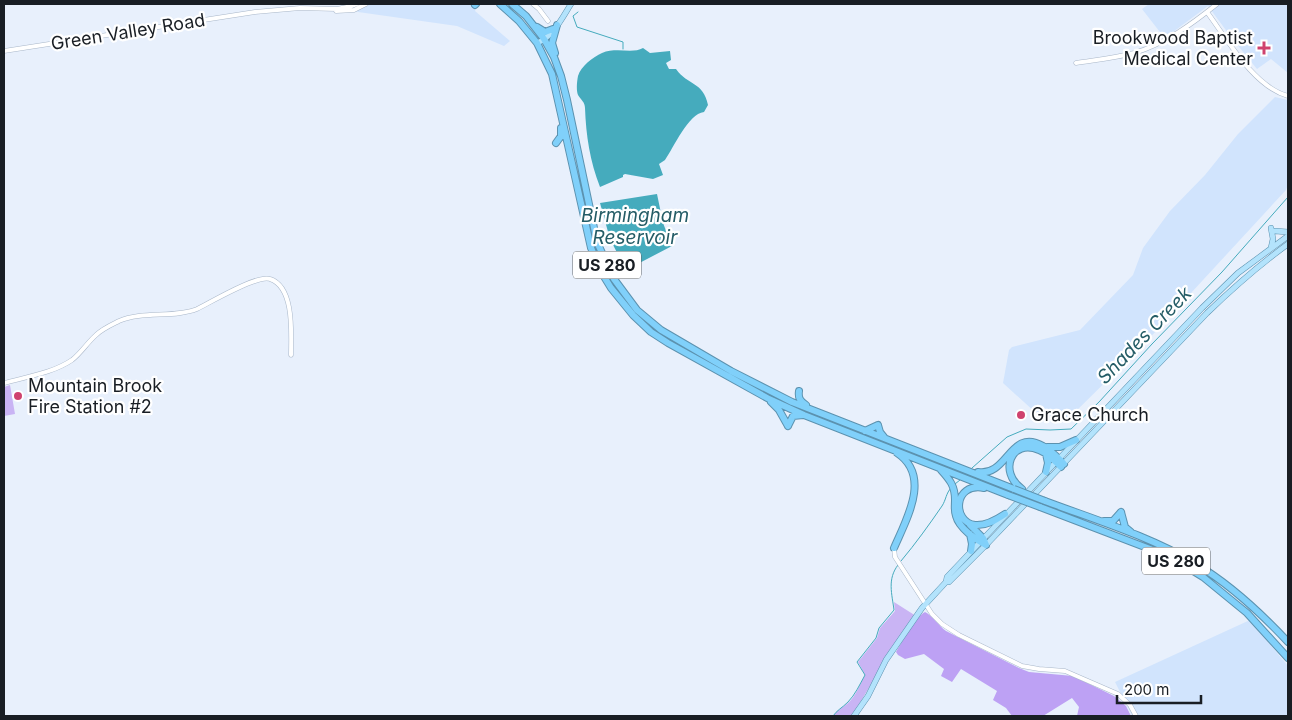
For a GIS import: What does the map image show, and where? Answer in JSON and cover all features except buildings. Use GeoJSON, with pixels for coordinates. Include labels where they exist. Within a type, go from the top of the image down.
{"type":"FeatureCollection","features":[{"type":"Feature","properties":{"kind":"highway"},"geometry":{"type":"LineString","coordinates":[[500,4],[520,21],[537,43],[552,74],[566,137],[572,139],[571,150],[597,242]]}},
{"type":"Feature","properties":{"kind":"highway","name":"US 280"},"geometry":{"type":"LineString","coordinates":[[512,4],[544,39],[554,57],[561,76],[597,242],[606,265],[622,291],[637,310],[661,330],[780,396],[961,469],[1074,509],[1082,515],[1177,554],[1210,573],[1256,608],[1288,642]]}},
{"type":"Feature","properties":{"kind":"highway"},"geometry":{"type":"LineString","coordinates":[[533,25],[545,32],[555,27]]}},
{"type":"Feature","properties":{"kind":"highway"},"geometry":{"type":"LineString","coordinates":[[555,27],[552,48],[563,72],[567,100]]}},
{"type":"Feature","properties":{"kind":"highway"},"geometry":{"type":"LineString","coordinates":[[556,90],[562,130],[561,136],[555,145],[560,144],[571,150]]}},
{"type":"Feature","properties":{"kind":"highway","name":"US 280"},"geometry":{"type":"LineString","coordinates":[[571,150],[591,248],[603,275],[619,300],[651,332],[790,409],[1177,561],[1216,586],[1245,611],[1288,658]]}},
{"type":"Feature","properties":{"kind":"highway"},"geometry":{"type":"LineString","coordinates":[[780,396],[791,396],[799,391],[798,396],[800,400],[820,413]]}},
{"type":"Feature","properties":{"kind":"highway"},"geometry":{"type":"LineString","coordinates":[[769,399],[779,410],[788,426],[793,416],[804,415]]}},
{"type":"Feature","properties":{"kind":"highway"},"geometry":{"type":"LineString","coordinates":[[790,409],[798,407],[854,426]]}},
{"type":"Feature","properties":{"kind":"highway"},"geometry":{"type":"LineString","coordinates":[[1046,450],[1060,447],[1076,440]]}},
{"type":"Feature","properties":{"kind":"highway"},"geometry":{"type":"LineString","coordinates":[[961,469],[985,473],[993,471],[1012,453],[1018,444],[1026,442],[1033,442],[1046,450],[1060,463]]}},
{"type":"Feature","properties":{"kind":"highway"},"geometry":{"type":"LineString","coordinates":[[890,448],[908,463],[915,484],[915,494],[911,509],[894,548]]}},
{"type":"Feature","properties":{"kind":"highway"},"geometry":{"type":"LineString","coordinates":[[1046,450],[1048,463],[1046,472]]}},
{"type":"Feature","properties":{"kind":"highway"},"geometry":{"type":"LineString","coordinates":[[1012,453],[1009,468],[1012,479],[1022,489],[1046,500]]}},
{"type":"Feature","properties":{"kind":"highway"},"geometry":{"type":"LineString","coordinates":[[938,467],[951,481],[954,489],[955,516],[969,533],[981,540]]}},
{"type":"Feature","properties":{"kind":"highway"},"geometry":{"type":"LineString","coordinates":[[986,545],[962,516],[959,502],[963,494],[970,488],[975,487],[997,491]]}},
{"type":"Feature","properties":{"kind":"highway"},"geometry":{"type":"LineString","coordinates":[[1092,519],[1113,521],[1121,512],[1125,527],[1136,536]]}},
{"type":"Feature","properties":{"kind":"highway"},"geometry":{"type":"LineString","coordinates":[[968,523],[982,525],[992,522],[1005,514]]}},
{"type":"Feature","properties":{"kind":"highway"},"geometry":{"type":"LineString","coordinates":[[969,533],[972,544],[971,551]]}},
{"type":"Feature","properties":{"kind":"main road"},"geometry":{"type":"LineString","coordinates":[[537,43],[544,39],[555,27],[571,4]]}},
{"type":"Feature","properties":{"kind":"main road"},"geometry":{"type":"LineString","coordinates":[[1271,248],[1273,229],[1288,232]]}},
{"type":"Feature","properties":{"kind":"main road"},"geometry":{"type":"LineString","coordinates":[[854,716],[868,696],[886,660],[926,604],[946,582],[947,577],[1046,472],[1060,463],[1076,440],[1160,350],[1226,284],[1288,236]]}},
{"type":"Feature","properties":{"kind":"main road"},"geometry":{"type":"LineString","coordinates":[[946,582],[949,582],[986,545],[1060,463],[1207,313],[1232,289],[1288,244]]}},
{"type":"Feature","properties":{"kind":"street","name":"Green Valley Road"},"geometry":{"type":"LineString","coordinates":[[4,51],[255,12],[312,8],[337,9],[358,4]]}},
{"type":"Feature","properties":{"kind":"street","name":"Green Valley Road"},"geometry":{"type":"LineString","coordinates":[[312,8],[337,11],[354,10],[366,4]]}},
{"type":"Feature","properties":{"kind":"street"},"geometry":{"type":"LineString","coordinates":[[533,4],[548,21]]}},
{"type":"Feature","properties":{"kind":"street"},"geometry":{"type":"LineString","coordinates":[[1076,63],[1127,55],[1147,48],[1175,35],[1217,4]]}},
{"type":"Feature","properties":{"kind":"street"},"geometry":{"type":"LineString","coordinates":[[1207,12],[1254,74],[1268,87],[1288,96]]}},
{"type":"Feature","properties":{"kind":"street"},"geometry":{"type":"LineString","coordinates":[[4,383],[57,367],[71,360],[95,336],[120,320],[160,313],[189,312],[244,285],[264,278],[270,278],[277,283],[287,297],[290,311],[291,355]]}},
{"type":"Feature","properties":{"kind":"street"},"geometry":{"type":"LineString","coordinates":[[894,548],[895,557],[932,614],[942,624],[959,635],[1022,666],[1065,671],[1118,694],[1130,705],[1136,716]]}},
{"type":"Feature","properties":{"kind":"street"},"geometry":{"type":"LineString","coordinates":[[932,614],[931,602],[934,596]]}},
{"type":"Feature","properties":{"kind":"shaded area"},"geometry":{"type":"Polygon","coordinates":[[[341,4],[474,4],[477,5],[475,11],[510,41],[504,46],[457,26],[358,12],[341,4]]]}},
{"type":"Feature","properties":{"kind":"shaded area","name":"Brookwood Baptist Medical Center"},"geometry":{"type":"Polygon","coordinates":[[[1149,4],[1288,4],[1288,73],[1271,59],[1257,69],[1208,6],[1173,32],[1163,36],[1142,9],[1149,4]]]}},
{"type":"Feature","properties":{"kind":"shaded area"},"geometry":{"type":"Polygon","coordinates":[[[1275,97],[1288,100],[1288,185],[1286,190],[1144,344],[1069,418],[1048,418],[1036,413],[1003,383],[1009,350],[1012,347],[1080,330],[1133,275],[1143,248],[1170,211],[1205,175],[1238,134],[1275,97]]]}},
{"type":"Feature","properties":{"kind":"shaded area"},"geometry":{"type":"Polygon","coordinates":[[[10,385],[15,414],[4,416],[4,387],[10,385]]]}},
{"type":"Feature","properties":{"kind":"shaded area"},"geometry":{"type":"Polygon","coordinates":[[[894,602],[916,616],[903,631],[852,716],[833,716],[851,700],[858,690],[865,675],[858,662],[877,638],[880,628],[895,611],[894,602]]]}},
{"type":"Feature","properties":{"kind":"shaded area"},"geometry":{"type":"Polygon","coordinates":[[[925,612],[946,631],[1019,668],[1029,672],[1073,676],[1114,696],[1126,706],[1131,716],[1077,716],[1079,707],[1072,698],[1043,716],[1012,716],[1006,708],[993,700],[997,691],[961,669],[952,682],[941,676],[944,669],[924,654],[905,659],[898,655],[896,652],[909,630],[925,612]]]}},
{"type":"Feature","properties":{"kind":"shaded area"},"geometry":{"type":"Polygon","coordinates":[[[1250,620],[1288,666],[1288,716],[1132,716],[1115,682],[1250,620]]]}},
{"type":"Feature","properties":{"kind":"water"},"geometry":{"type":"Polygon","coordinates":[[[643,48],[650,53],[670,51],[671,60],[666,63],[669,69],[676,69],[699,88],[706,97],[708,105],[704,112],[698,114],[687,125],[665,160],[659,164],[663,175],[653,179],[625,174],[623,177],[600,187],[589,148],[585,106],[577,93],[578,76],[588,62],[602,53],[607,51],[639,50],[643,48]]]}},
{"type":"Feature","properties":{"kind":"water","name":"Birmingham Reservoir"},"geometry":{"type":"Polygon","coordinates":[[[657,194],[663,223],[672,246],[626,270],[610,239],[600,203],[657,194]]]}},
{"type":"Feature","properties":{"kind":"waterway"},"geometry":{"type":"LineString","coordinates":[[578,12],[573,16],[577,27],[623,42],[623,49]]}},
{"type":"Feature","properties":{"kind":"waterway","name":"Shades Creek"},"geometry":{"type":"LineString","coordinates":[[972,468],[1007,437],[1026,429],[1071,429],[1222,272],[1288,197]]}},
{"type":"Feature","properties":{"kind":"waterway","name":"Shades Creek"},"geometry":{"type":"LineString","coordinates":[[955,484],[960,480]]}},
{"type":"Feature","properties":{"kind":"waterway","name":"Shades Creek"},"geometry":{"type":"LineString","coordinates":[[901,561],[942,506],[951,488]]}},
{"type":"Feature","properties":{"kind":"waterway","name":"Shades Creek"},"geometry":{"type":"LineString","coordinates":[[833,716],[853,696],[865,675],[857,662],[876,638],[879,628],[894,610],[891,581],[898,565]]}},
{"type":"Feature","properties":{"kind":"place","name":"Brookwood Baptist Medical Center"},"geometry":{"type":"Point","coordinates":[1264,48]}},
{"type":"Feature","properties":{"kind":"place","name":"Mountain Brook Fire Station #2"},"geometry":{"type":"Point","coordinates":[18,396]}},
{"type":"Feature","properties":{"kind":"place","name":"Grace Church"},"geometry":{"type":"Point","coordinates":[1021,415]}}]}
